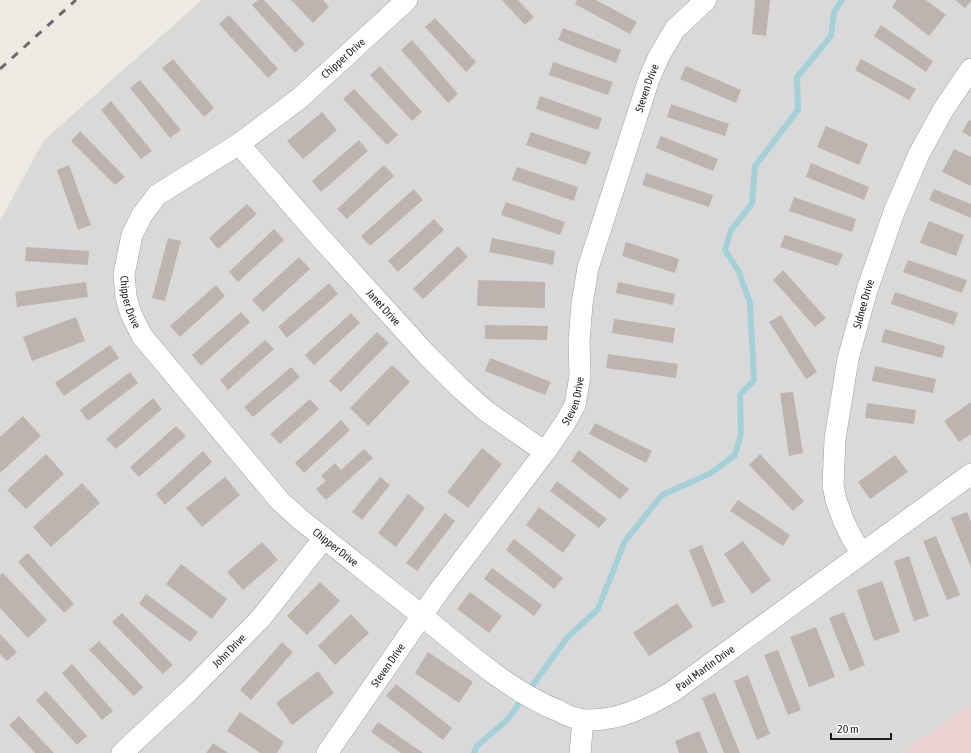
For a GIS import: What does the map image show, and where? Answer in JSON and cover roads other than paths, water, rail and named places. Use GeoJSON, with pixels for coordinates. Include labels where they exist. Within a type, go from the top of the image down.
{"type":"FeatureCollection","features":[{"type":"Feature","properties":{"kind":"street","name":"Chipper Drive"},"geometry":{"type":"LineString","coordinates":[[407,0],[300,98],[239,144],[157,196],[142,215],[132,235],[124,274],[126,297],[131,314],[142,336],[154,352],[179,378],[280,501],[422,616]]}},
{"type":"Feature","properties":{"kind":"street","name":"Steven Drive"},"geometry":{"type":"LineString","coordinates":[[327,753],[422,616],[545,452],[575,405],[580,376],[579,341],[582,304],[588,268],[649,79],[659,56],[675,29],[706,0]]}},
{"type":"Feature","properties":{"kind":"street","name":"Sidnee Drive"},"geometry":{"type":"LineString","coordinates":[[862,553],[853,540],[844,522],[836,500],[833,484],[835,439],[848,359],[867,290],[894,212],[919,154],[943,110],[971,69]]}},
{"type":"Feature","properties":{"kind":"street","name":"Janet Drive"},"geometry":{"type":"LineString","coordinates":[[239,144],[318,236],[454,382],[486,410],[545,452]]}},
{"type":"Feature","properties":{"kind":"street","name":"Paul Martin Drive"},"geometry":{"type":"LineString","coordinates":[[422,616],[515,688],[543,705],[583,720],[610,719],[630,714],[672,692],[971,474]]}},
{"type":"Feature","properties":{"kind":"street","name":"John Drive"},"geometry":{"type":"LineString","coordinates":[[122,753],[190,690],[261,618],[324,538]]}},
{"type":"Feature","properties":{"kind":"street"},"geometry":{"type":"LineString","coordinates":[[580,753],[583,720]]}},
{"type":"Feature","properties":{"kind":"waterway"},"geometry":{"type":"LineString","coordinates":[[474,753],[477,746],[507,720],[567,638],[598,609],[625,541],[662,495],[711,473],[735,455],[741,434],[740,395],[754,380],[750,303],[739,272],[725,250],[731,230],[752,204],[755,166],[798,110],[797,77],[831,36],[834,12],[842,0]]}},
{"type":"Feature","properties":{"kind":"railway"},"geometry":{"type":"LineString","coordinates":[[0,69],[76,0]]}}]}
